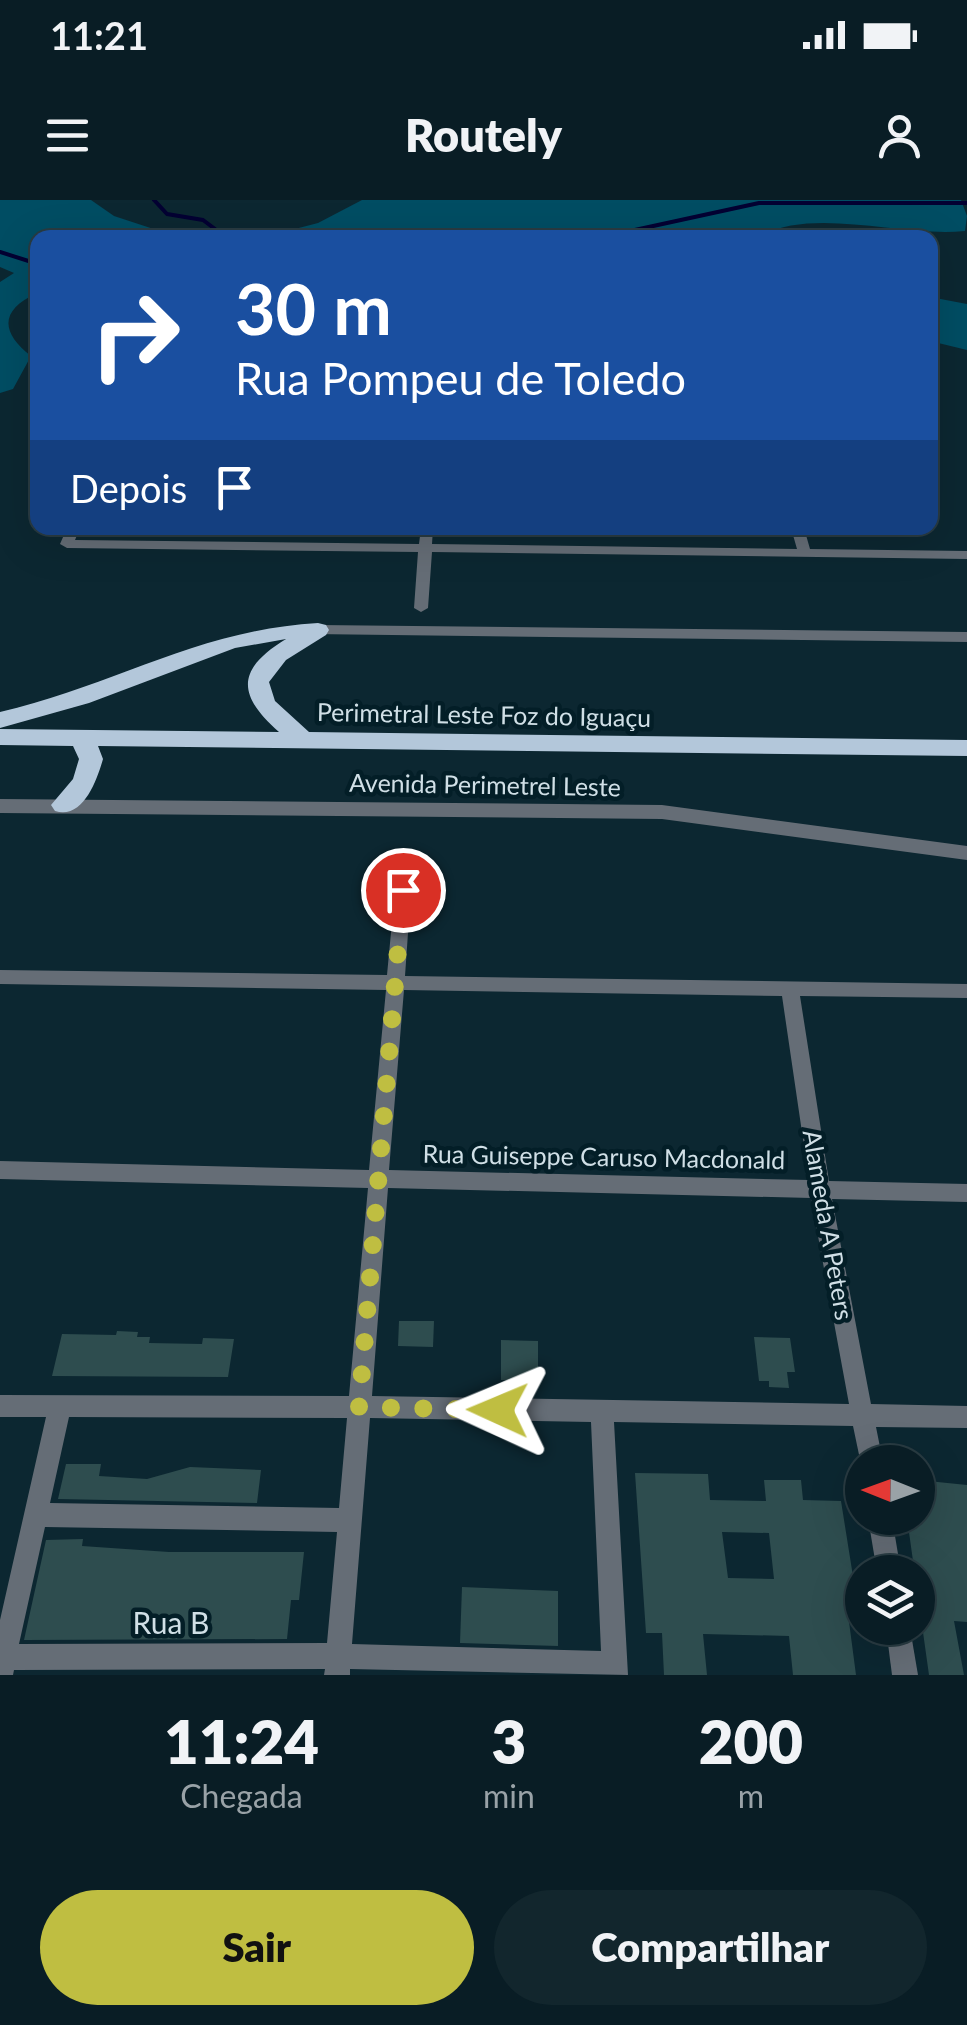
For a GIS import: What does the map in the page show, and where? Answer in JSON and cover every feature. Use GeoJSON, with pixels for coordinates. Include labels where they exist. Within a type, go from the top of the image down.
{"type":"FeatureCollection","features":[{"type":"Feature","properties":{"kind":"highway"},"geometry":{"type":"LineString","coordinates":[[0,720],[56,706],[212,644],[278,632],[318,630]]}},
{"type":"Feature","properties":{"kind":"highway"},"geometry":{"type":"LineString","coordinates":[[302,740],[263,701],[259,678],[273,656],[318,630]]}},
{"type":"Feature","properties":{"kind":"highway","name":"Perimetral Leste Foz do Iguaçu"},"geometry":{"type":"LineString","coordinates":[[0,737],[967,748]]}},
{"type":"Feature","properties":{"kind":"highway"},"geometry":{"type":"LineString","coordinates":[[64,805],[84,782],[92,759],[82,738]]}},
{"type":"Feature","properties":{"kind":"street"},"geometry":{"type":"LineString","coordinates":[[70,535],[67,544],[967,555]]}},
{"type":"Feature","properties":{"kind":"street"},"geometry":{"type":"LineString","coordinates":[[421,608],[426,535]]}},
{"type":"Feature","properties":{"kind":"street"},"geometry":{"type":"LineString","coordinates":[[800,535],[804,555]]}},
{"type":"Feature","properties":{"kind":"street"},"geometry":{"type":"LineString","coordinates":[[318,630],[967,637]]}},
{"type":"Feature","properties":{"kind":"street","name":"Avenida Perimetrel Leste"},"geometry":{"type":"LineString","coordinates":[[0,806],[662,812],[967,853]]}},
{"type":"Feature","properties":{"kind":"street"},"geometry":{"type":"LineString","coordinates":[[338,1665],[403,890]]}},
{"type":"Feature","properties":{"kind":"street"},"geometry":{"type":"LineString","coordinates":[[0,978],[967,991]]}},
{"type":"Feature","properties":{"kind":"street","name":"Alameda A Peters"},"geometry":{"type":"LineString","coordinates":[[790,986],[820,1190],[868,1445]]}},
{"type":"Feature","properties":{"kind":"street","name":"Rua Guiseppe Caruso Macdonald"},"geometry":{"type":"LineString","coordinates":[[0,1170],[967,1193]]}},
{"type":"Feature","properties":{"kind":"street"},"geometry":{"type":"LineString","coordinates":[[0,1406],[359,1407],[967,1417]]}},
{"type":"Feature","properties":{"kind":"street"},"geometry":{"type":"LineString","coordinates":[[2,1666],[60,1406]]}},
{"type":"Feature","properties":{"kind":"street"},"geometry":{"type":"LineString","coordinates":[[602,1412],[615,1670]]}},
{"type":"Feature","properties":{"kind":"street"},"geometry":{"type":"LineString","coordinates":[[36,1516],[350,1520]]}},
{"type":"Feature","properties":{"kind":"street"},"geometry":{"type":"LineString","coordinates":[[901,1645],[906,1675]]}},
{"type":"Feature","properties":{"kind":"street","name":"Rua B"},"geometry":{"type":"LineString","coordinates":[[2,1666],[338,1665],[615,1670]]}},
{"type":"Feature","properties":{"kind":"shaded area"},"geometry":{"type":"Polygon","coordinates":[[[0,200],[91,200],[114,216],[157,230],[30,230],[30,297],[16,307],[8,322],[14,338],[30,358],[13,389],[0,393],[0,282],[14,273],[0,267],[0,200]]]}},
{"type":"Feature","properties":{"kind":"shaded area"},"geometry":{"type":"Polygon","coordinates":[[[362,200],[961,200],[967,216],[965,231],[940,232],[830,223],[777,230],[291,230],[318,223],[362,200]]]}},
{"type":"Feature","properties":{"kind":"shaded area"},"geometry":{"type":"Polygon","coordinates":[[[938,299],[967,304],[967,350],[938,343],[938,299]]]}},
{"type":"Feature","properties":{"kind":"building"},"geometry":{"type":"Polygon","coordinates":[[[399,1321],[434,1321],[433,1347],[398,1346],[399,1321]]]}},
{"type":"Feature","properties":{"kind":"building"},"geometry":{"type":"Polygon","coordinates":[[[117,1331],[138,1332],[137,1337],[150,1337],[149,1343],[202,1344],[203,1338],[234,1339],[228,1377],[52,1376],[62,1334],[116,1335],[117,1331]]]}},
{"type":"Feature","properties":{"kind":"building"},"geometry":{"type":"Polygon","coordinates":[[[754,1337],[790,1338],[795,1372],[787,1372],[789,1388],[769,1387],[769,1381],[759,1381],[754,1337]]]}},
{"type":"Feature","properties":{"kind":"building"},"geometry":{"type":"Polygon","coordinates":[[[501,1340],[538,1341],[538,1381],[501,1380],[501,1340]]]}},
{"type":"Feature","properties":{"kind":"building"},"geometry":{"type":"Polygon","coordinates":[[[66,1464],[101,1464],[99,1476],[147,1479],[190,1467],[261,1470],[257,1503],[58,1499],[66,1464]]]}},
{"type":"Feature","properties":{"kind":"building"},"geometry":{"type":"Polygon","coordinates":[[[635,1473],[708,1474],[710,1500],[766,1501],[764,1480],[801,1480],[803,1500],[841,1501],[850,1555],[845,1555],[845,1645],[852,1645],[856,1675],[793,1675],[789,1636],[703,1634],[707,1675],[664,1675],[662,1633],[646,1633],[635,1473]],[[722,1532],[728,1578],[774,1579],[769,1533],[722,1532]]]}},
{"type":"Feature","properties":{"kind":"building"},"geometry":{"type":"Polygon","coordinates":[[[935,1482],[967,1485],[967,1622],[954,1621],[964,1675],[929,1675],[925,1645],[935,1645],[935,1555],[912,1555],[909,1535],[935,1535],[935,1482]]]}},
{"type":"Feature","properties":{"kind":"building"},"geometry":{"type":"Polygon","coordinates":[[[83,1539],[82,1546],[169,1552],[304,1552],[299,1600],[291,1600],[287,1639],[24,1640],[46,1540],[83,1539]]]}},
{"type":"Feature","properties":{"kind":"building"},"geometry":{"type":"Polygon","coordinates":[[[462,1587],[558,1591],[558,1646],[460,1643],[462,1587]]]}},
{"type":"Feature","properties":{"kind":"waterway"},"geometry":{"type":"LineString","coordinates":[[154,200],[167,214],[203,220],[216,230]]}},
{"type":"Feature","properties":{"kind":"waterway"},"geometry":{"type":"LineString","coordinates":[[635,230],[759,203],[967,203]]}},
{"type":"Feature","properties":{"kind":"waterway"},"geometry":{"type":"LineString","coordinates":[[0,252],[30,261]]}},
{"type":"Feature","properties":{"kind":"route"},"geometry":{"type":"LineString","coordinates":[[403,890],[359,1407],[498,1410]]}}]}
